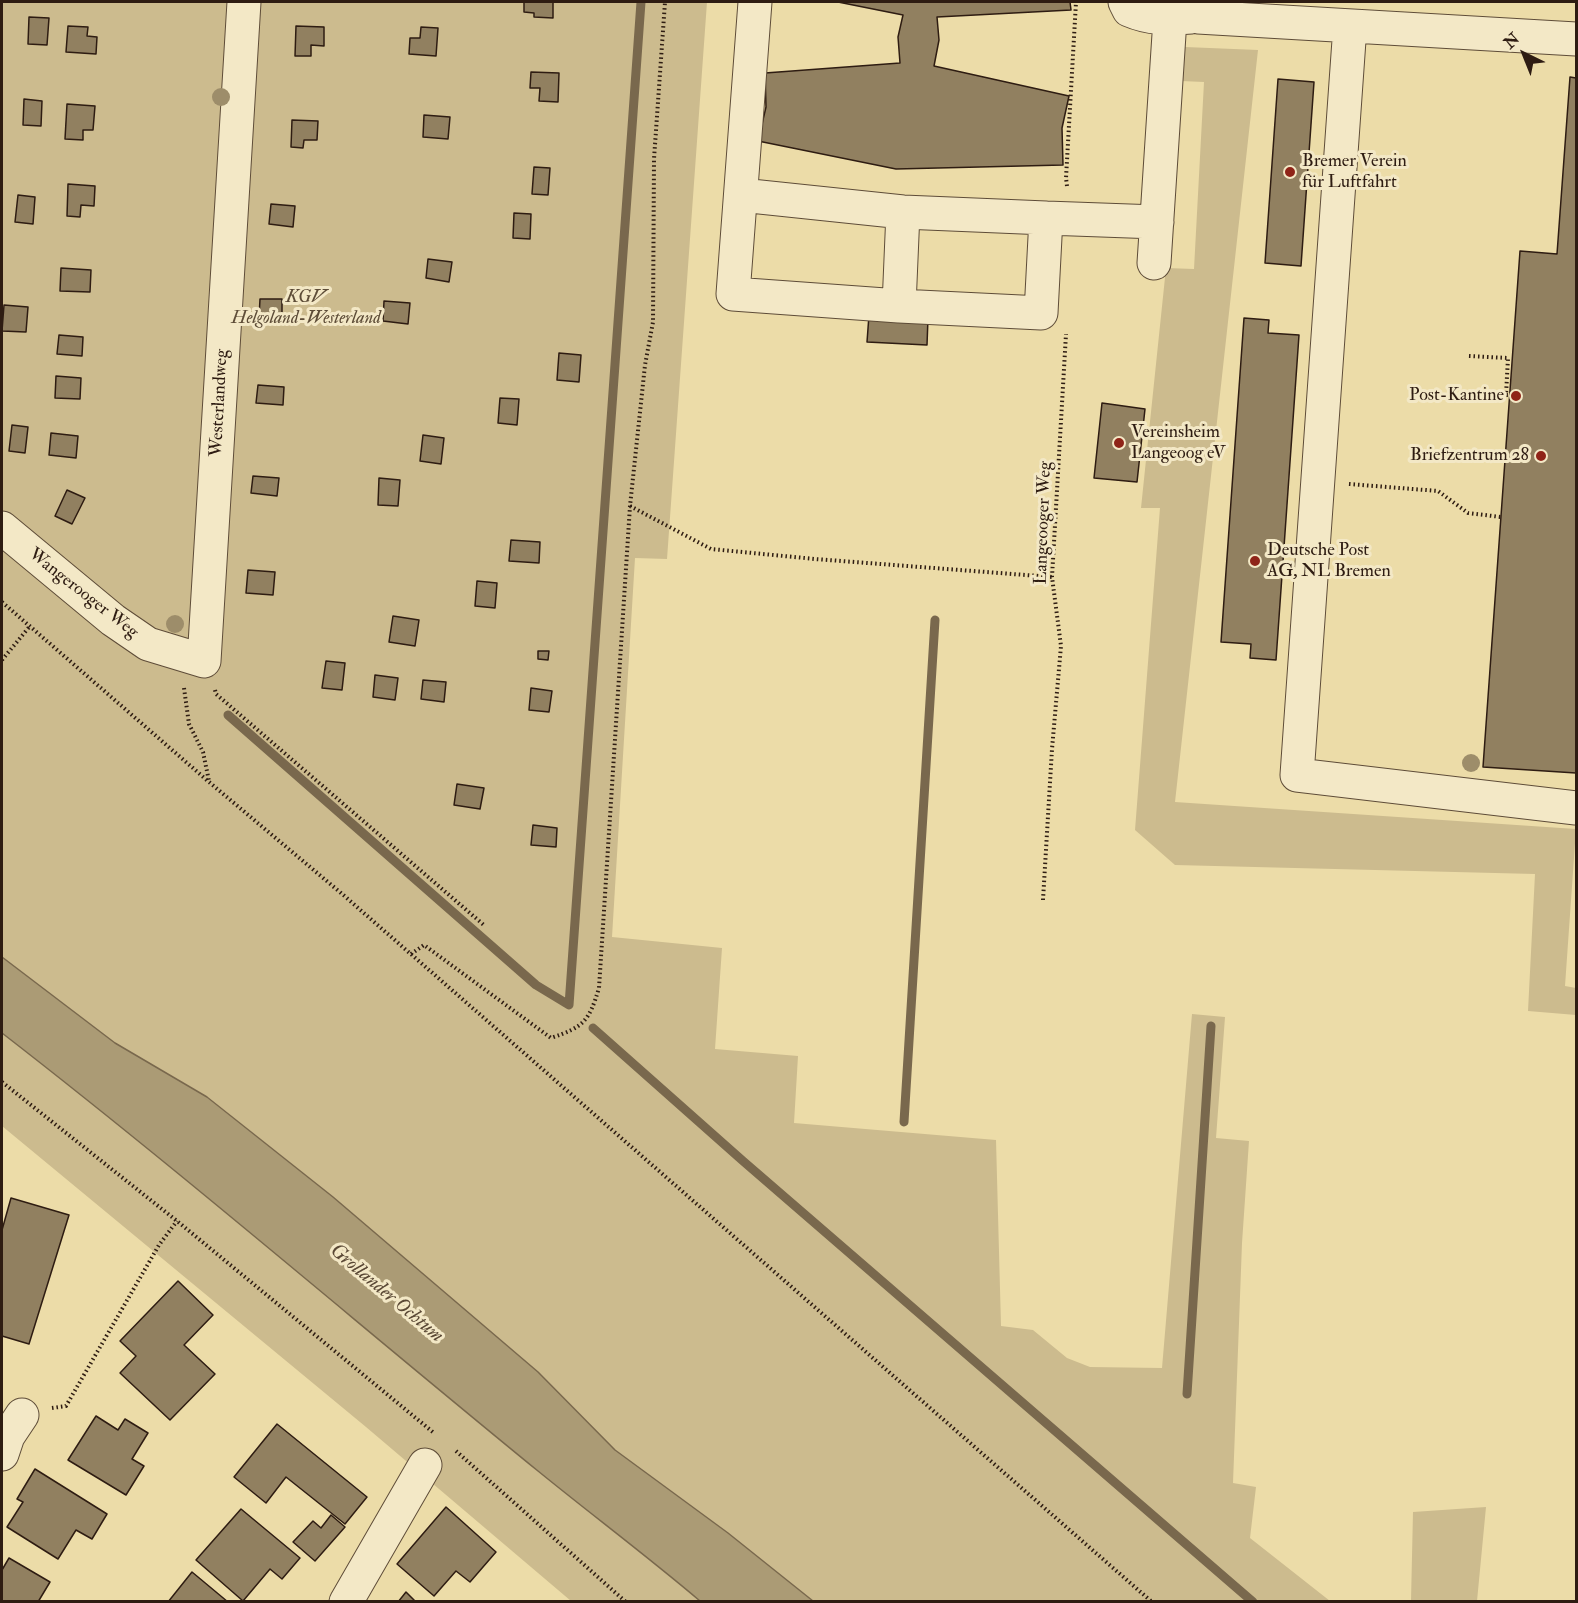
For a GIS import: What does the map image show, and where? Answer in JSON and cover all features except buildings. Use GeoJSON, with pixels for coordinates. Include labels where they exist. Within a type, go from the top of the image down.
{"type":"FeatureCollection","features":[{"type":"Feature","properties":{"kind":"street","name":"Westerlandweg"},"geometry":{"type":"LineString","coordinates":[[204,661],[244,2]]}},
{"type":"Feature","properties":{"kind":"street"},"geometry":{"type":"LineString","coordinates":[[755,2],[732,294],[1041,314],[1060,218]]}},
{"type":"Feature","properties":{"kind":"street"},"geometry":{"type":"LineString","coordinates":[[1125,2],[1129,10],[1146,17],[1191,12],[1350,26],[1576,39]]}},
{"type":"Feature","properties":{"kind":"street"},"geometry":{"type":"LineString","coordinates":[[1154,263],[1157,222],[1191,12]]}},
{"type":"Feature","properties":{"kind":"street"},"geometry":{"type":"LineString","coordinates":[[1350,26],[1297,775],[1576,808]]}},
{"type":"Feature","properties":{"kind":"street"},"geometry":{"type":"LineString","coordinates":[[741,195],[903,212],[1157,222]]}},
{"type":"Feature","properties":{"kind":"street"},"geometry":{"type":"LineString","coordinates":[[899,306],[903,212]]}},
{"type":"Feature","properties":{"kind":"street","name":"Wangerooger Weg"},"geometry":{"type":"LineString","coordinates":[[2,528],[113,620],[148,644],[204,661]]}},
{"type":"Feature","properties":{"kind":"street"},"geometry":{"type":"LineString","coordinates":[[2,1454],[8,1436],[22,1415]]}},
{"type":"Feature","properties":{"kind":"street"},"geometry":{"type":"LineString","coordinates":[[346,1602],[425,1465]]}},
{"type":"Feature","properties":{"kind":"path"},"geometry":{"type":"LineString","coordinates":[[411,954],[424,945],[551,1038],[580,1026],[593,1010],[599,988],[630,506],[645,365],[653,322],[654,159],[665,2]]}},
{"type":"Feature","properties":{"kind":"path"},"geometry":{"type":"LineString","coordinates":[[1060,218],[1066,178],[1076,2]]}},
{"type":"Feature","properties":{"kind":"path","name":"Langeooger Weg"},"geometry":{"type":"LineString","coordinates":[[1043,900],[1061,646],[1052,577],[1066,332]]}},
{"type":"Feature","properties":{"kind":"path"},"geometry":{"type":"LineString","coordinates":[[1469,356],[1508,358],[1506,395],[1510,395]]}},
{"type":"Feature","properties":{"kind":"path"},"geometry":{"type":"LineString","coordinates":[[1318,482],[1438,491],[1468,513],[1501,517]]}},
{"type":"Feature","properties":{"kind":"path"},"geometry":{"type":"LineString","coordinates":[[630,506],[711,549],[1052,577]]}},
{"type":"Feature","properties":{"kind":"path"},"geometry":{"type":"LineString","coordinates":[[2,602],[411,954],[1152,1602]]}},
{"type":"Feature","properties":{"kind":"path"},"geometry":{"type":"LineString","coordinates":[[2,660],[30,626]]}},
{"type":"Feature","properties":{"kind":"path"},"geometry":{"type":"LineString","coordinates":[[204,661],[184,689],[189,724],[203,752],[209,782]]}},
{"type":"Feature","properties":{"kind":"path"},"geometry":{"type":"LineString","coordinates":[[204,661],[216,694],[485,926]]}},
{"type":"Feature","properties":{"kind":"path"},"geometry":{"type":"LineString","coordinates":[[2,1082],[177,1221],[435,1434]]}},
{"type":"Feature","properties":{"kind":"path"},"geometry":{"type":"LineString","coordinates":[[22,1415],[66,1406],[159,1245],[177,1221]]}},
{"type":"Feature","properties":{"kind":"path"},"geometry":{"type":"LineString","coordinates":[[453,1449],[626,1602]]}},
{"type":"Feature","properties":{"kind":"green space","name":"KGV Helgoland-Westerland"},"geometry":{"type":"Polygon","coordinates":[[[2,2],[707,2],[667,559],[635,558],[612,937],[722,948],[715,1049],[798,1056],[794,1123],[996,1140],[1001,1326],[1033,1330],[1067,1358],[1090,1367],[1162,1368],[1192,1014],[1225,1017],[1216,1138],[1249,1141],[1242,1243],[1233,1483],[1256,1487],[1250,1538],[1330,1601],[813,1601],[728,1533],[615,1450],[538,1372],[333,1197],[208,1097],[115,1043],[2,957],[2,2]]]}},
{"type":"Feature","properties":{"kind":"green space"},"geometry":{"type":"Polygon","coordinates":[[[1185,47],[1258,50],[1175,802],[1576,829],[1565,986],[1576,988],[1576,1015],[1528,1011],[1535,874],[1175,865],[1135,830],[1160,508],[1141,508],[1166,268],[1194,269],[1204,82],[1181,81],[1185,47]]]}},
{"type":"Feature","properties":{"kind":"green space"},"geometry":{"type":"Polygon","coordinates":[[[2,1033],[137,1140],[538,1471],[700,1601],[571,1601],[366,1427],[2,1126],[2,1033]]]}},
{"type":"Feature","properties":{"kind":"green space"},"geometry":{"type":"Polygon","coordinates":[[[1486,1507],[1477,1601],[1411,1601],[1413,1512],[1486,1507]]]}},
{"type":"Feature","properties":{"kind":"water","name":"Grollander Ochtum"},"geometry":{"type":"Polygon","coordinates":[[[2,957],[115,1043],[207,1097],[333,1197],[538,1372],[615,1450],[728,1533],[813,1601],[700,1601],[538,1471],[137,1140],[2,1033],[2,957]]]}},
{"type":"Feature","properties":{"kind":"waterway"},"geometry":{"type":"LineString","coordinates":[[228,715],[536,985],[569,1005],[641,2]]}},
{"type":"Feature","properties":{"kind":"waterway"},"geometry":{"type":"LineString","coordinates":[[904,1122],[935,620]]}},
{"type":"Feature","properties":{"kind":"waterway"},"geometry":{"type":"LineString","coordinates":[[1187,1394],[1211,1026]]}},
{"type":"Feature","properties":{"kind":"waterway"},"geometry":{"type":"LineString","coordinates":[[593,1028],[743,1161],[1253,1602]]}},
{"type":"Feature","properties":{"kind":"place","name":"Bremer Verein für Luftfahrt"},"geometry":{"type":"Point","coordinates":[1290,172]}},
{"type":"Feature","properties":{"kind":"place","name":"Post-Kantine"},"geometry":{"type":"Point","coordinates":[1516,396]}},
{"type":"Feature","properties":{"kind":"place","name":"Vereinsheim Langeoog eV"},"geometry":{"type":"Point","coordinates":[1119,443]}},
{"type":"Feature","properties":{"kind":"place","name":"Briefzentrum 28"},"geometry":{"type":"Point","coordinates":[1541,456]}},
{"type":"Feature","properties":{"kind":"place","name":"Deutsche Post AG, NL Bremen"},"geometry":{"type":"Point","coordinates":[1255,561]}}]}
